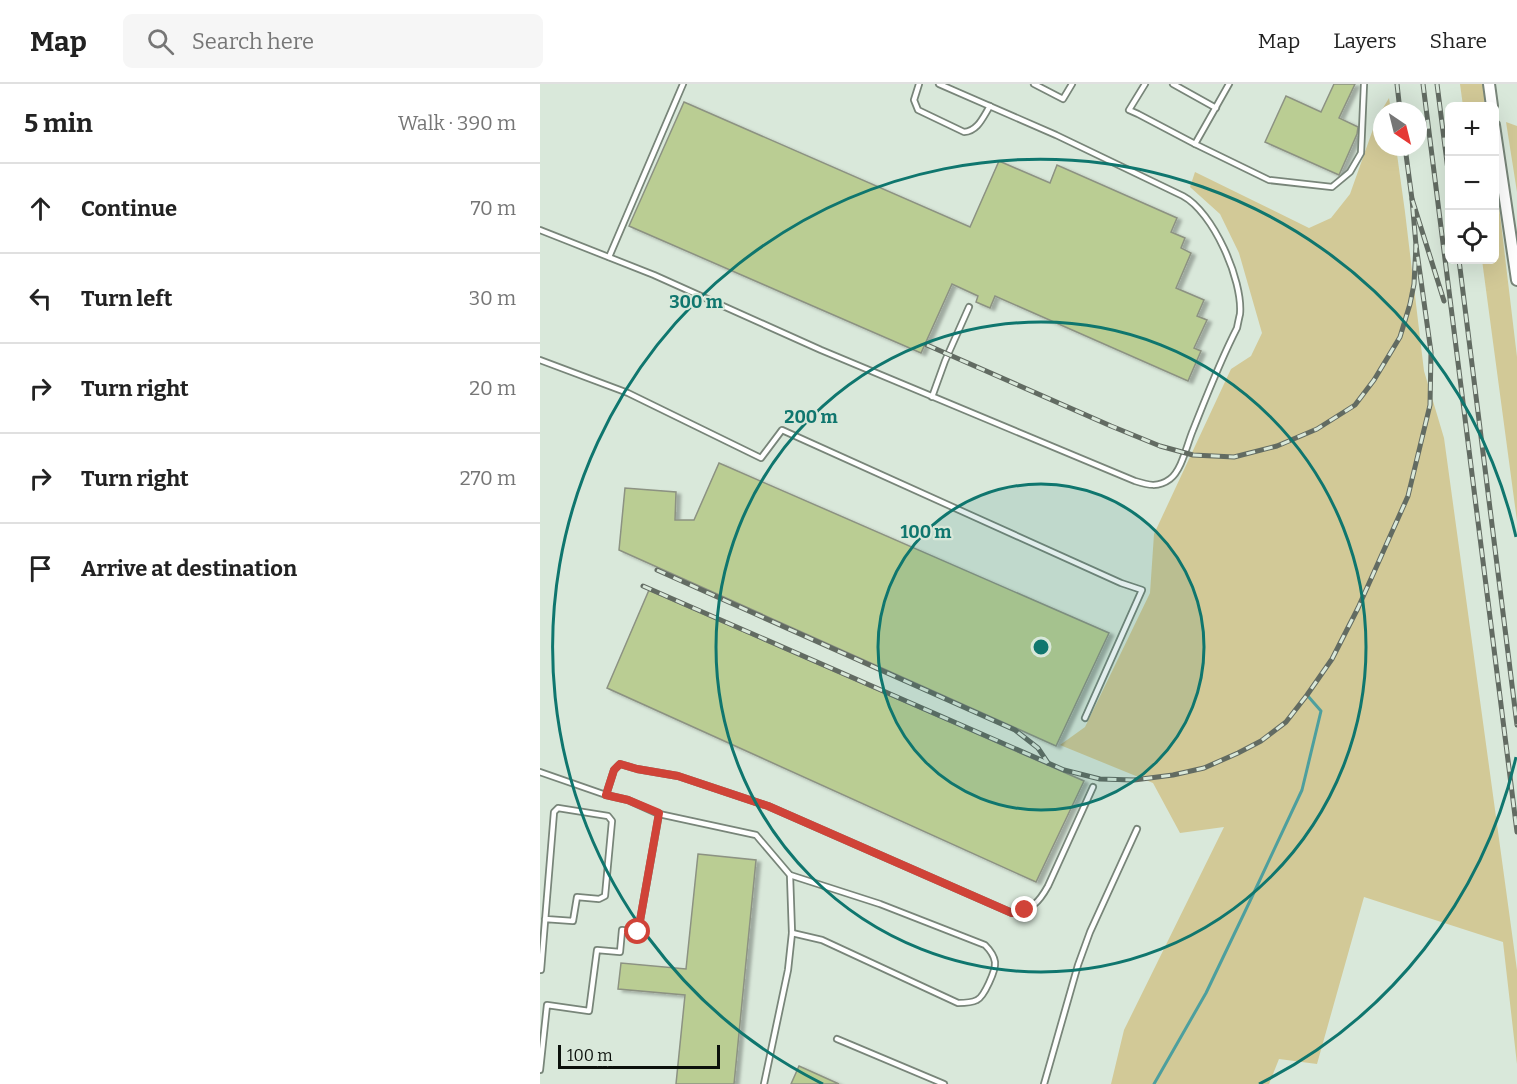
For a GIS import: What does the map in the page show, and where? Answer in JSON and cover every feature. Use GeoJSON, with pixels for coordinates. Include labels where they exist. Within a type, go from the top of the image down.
{"type":"FeatureCollection","features":[{"type":"Feature","properties":{"kind":"street"},"geometry":{"type":"LineString","coordinates":[[1489,84],[1491,102]]}},
{"type":"Feature","properties":{"kind":"street"},"geometry":{"type":"LineString","coordinates":[[1499,156],[1517,280]]}},
{"type":"Feature","properties":{"kind":"lane"},"geometry":{"type":"LineString","coordinates":[[609,257],[683,84]]}},
{"type":"Feature","properties":{"kind":"lane"},"geometry":{"type":"LineString","coordinates":[[919,84],[914,100],[918,110],[964,132],[970,132],[977,127],[990,106]]}},
{"type":"Feature","properties":{"kind":"lane"},"geometry":{"type":"LineString","coordinates":[[540,230],[654,275],[821,350],[1135,481],[1159,485],[1168,480],[1179,466],[1237,328],[1240,314],[1239,300],[1228,259],[1213,227],[1192,201],[1056,135],[939,84]]}},
{"type":"Feature","properties":{"kind":"lane"},"geometry":{"type":"LineString","coordinates":[[1035,84],[1063,99],[1072,84]]}},
{"type":"Feature","properties":{"kind":"lane"},"geometry":{"type":"LineString","coordinates":[[1145,84],[1129,110],[1269,180],[1332,187],[1350,172],[1361,153],[1364,84]]}},
{"type":"Feature","properties":{"kind":"lane"},"geometry":{"type":"LineString","coordinates":[[1173,84],[1216,108]]}},
{"type":"Feature","properties":{"kind":"lane"},"geometry":{"type":"LineString","coordinates":[[1195,144],[1229,84]]}},
{"type":"Feature","properties":{"kind":"lane"},"geometry":{"type":"LineString","coordinates":[[932,397],[969,307]]}},
{"type":"Feature","properties":{"kind":"lane"},"geometry":{"type":"LineString","coordinates":[[540,360],[628,393],[761,458],[782,430],[1121,584],[1142,590],[1085,718]]}},
{"type":"Feature","properties":{"kind":"lane"},"geometry":{"type":"LineString","coordinates":[[606,795],[614,770],[620,764],[678,776],[768,806],[1012,913],[1025,910],[1039,901],[1093,787]]}},
{"type":"Feature","properties":{"kind":"lane"},"geometry":{"type":"LineString","coordinates":[[540,772],[606,795],[628,800],[659,813],[756,835],[790,875],[880,904],[985,945],[995,960],[995,968],[978,1000],[964,1004],[958,1003],[822,940],[792,933]]}},
{"type":"Feature","properties":{"kind":"lane"},"geometry":{"type":"LineString","coordinates":[[540,970],[554,812],[558,808],[608,816],[612,821],[604,896],[599,899],[577,897],[573,921],[545,919]]}},
{"type":"Feature","properties":{"kind":"lane"},"geometry":{"type":"LineString","coordinates":[[540,1070],[547,1005],[589,1011],[597,950],[620,952],[622,930],[638,932],[659,813]]}},
{"type":"Feature","properties":{"kind":"lane"},"geometry":{"type":"LineString","coordinates":[[1044,1084],[1078,965],[1090,932],[1137,829]]}},
{"type":"Feature","properties":{"kind":"lane"},"geometry":{"type":"LineString","coordinates":[[764,1084],[788,970],[792,933],[790,875]]}},
{"type":"Feature","properties":{"kind":"lane"},"geometry":{"type":"LineString","coordinates":[[837,1039],[944,1084]]}},
{"type":"Feature","properties":{"kind":"shaded area"},"geometry":{"type":"Polygon","coordinates":[[[1460,84],[1483,84],[1485,102],[1462,102],[1460,84]]]}},
{"type":"Feature","properties":{"kind":"shaded area"},"geometry":{"type":"Polygon","coordinates":[[[1506,122],[1517,126],[1517,192],[1506,122]]]}},
{"type":"Feature","properties":{"kind":"shaded area"},"geometry":{"type":"Polygon","coordinates":[[[1373,129],[1373,156],[1397,156],[1424,371],[1444,438],[1517,970],[1517,1064],[1503,942],[1364,897],[1317,1064],[1279,1059],[1269,1084],[1111,1084],[1124,1030],[1224,827],[1180,833],[1153,783],[1060,745],[1085,727],[1150,593],[1154,534],[1231,369],[1251,356],[1262,333],[1239,253],[1220,214],[1190,187],[1195,172],[1309,228],[1331,218],[1350,194],[1373,129]]]}},
{"type":"Feature","properties":{"kind":"shaded area"},"geometry":{"type":"Polygon","coordinates":[[[1499,206],[1517,357],[1517,521],[1483,264],[1499,264],[1499,206]]]}},
{"type":"Feature","properties":{"kind":"building"},"geometry":{"type":"Polygon","coordinates":[[[1334,84],[1355,84],[1339,118],[1358,127],[1339,175],[1265,142],[1286,96],[1321,112],[1334,84]]]}},
{"type":"Feature","properties":{"kind":"building"},"geometry":{"type":"Polygon","coordinates":[[[684,102],[970,227],[999,161],[1050,183],[1057,165],[1177,218],[1171,232],[1185,238],[1181,248],[1191,253],[1176,288],[1204,300],[1197,316],[1207,320],[1194,348],[1201,351],[1188,381],[995,296],[990,308],[976,302],[978,296],[952,284],[921,353],[629,226],[684,102]]]}},
{"type":"Feature","properties":{"kind":"building"},"geometry":{"type":"Polygon","coordinates":[[[719,463],[1109,633],[1056,746],[619,550],[625,488],[676,492],[675,520],[694,520],[719,463]]]}},
{"type":"Feature","properties":{"kind":"building"},"geometry":{"type":"Polygon","coordinates":[[[649,590],[1084,781],[1036,882],[607,688],[649,590]]]}},
{"type":"Feature","properties":{"kind":"building"},"geometry":{"type":"Polygon","coordinates":[[[698,854],[756,860],[734,1084],[676,1084],[685,995],[618,989],[621,963],[686,969],[698,854]]]}},
{"type":"Feature","properties":{"kind":"building"},"geometry":{"type":"Polygon","coordinates":[[[799,1066],[839,1084],[791,1084],[799,1066]]]}},
{"type":"Feature","properties":{"kind":"waterway"},"geometry":{"type":"LineString","coordinates":[[1154,1084],[1206,993],[1302,790],[1321,711],[1307,695]]}},
{"type":"Feature","properties":{"kind":"railway"},"geometry":{"type":"LineString","coordinates":[[1397,84],[1399,102]]}},
{"type":"Feature","properties":{"kind":"railway"},"geometry":{"type":"LineString","coordinates":[[1423,84],[1517,832]]}},
{"type":"Feature","properties":{"kind":"railway"},"geometry":{"type":"LineString","coordinates":[[1437,84],[1446,156]]}},
{"type":"Feature","properties":{"kind":"railway"},"geometry":{"type":"LineString","coordinates":[[1406,156],[1412,199],[1444,301]]}},
{"type":"Feature","properties":{"kind":"railway"},"geometry":{"type":"LineString","coordinates":[[927,345],[1160,446],[1193,455],[1234,457],[1277,446],[1317,429],[1355,405],[1374,380],[1400,337],[1414,284],[1416,245],[1412,199]]}},
{"type":"Feature","properties":{"kind":"railway"},"geometry":{"type":"LineString","coordinates":[[643,586],[1064,770],[1100,779],[1134,780],[1204,768],[1261,741],[1286,722],[1307,695],[1332,659],[1358,608],[1408,496],[1430,405],[1431,352],[1416,245]]}},
{"type":"Feature","properties":{"kind":"railway"},"geometry":{"type":"LineString","coordinates":[[1459,264],[1517,725]]}},
{"type":"Feature","properties":{"kind":"railway"},"geometry":{"type":"LineString","coordinates":[[657,570],[1015,730],[1038,748],[1048,763]]}},
{"type":"Feature","properties":{"kind":"route"},"geometry":{"type":"LineString","coordinates":[[638,932],[659,813],[628,800],[606,795],[614,770],[620,764],[678,776],[768,806],[1012,913],[1025,910]]}}]}
